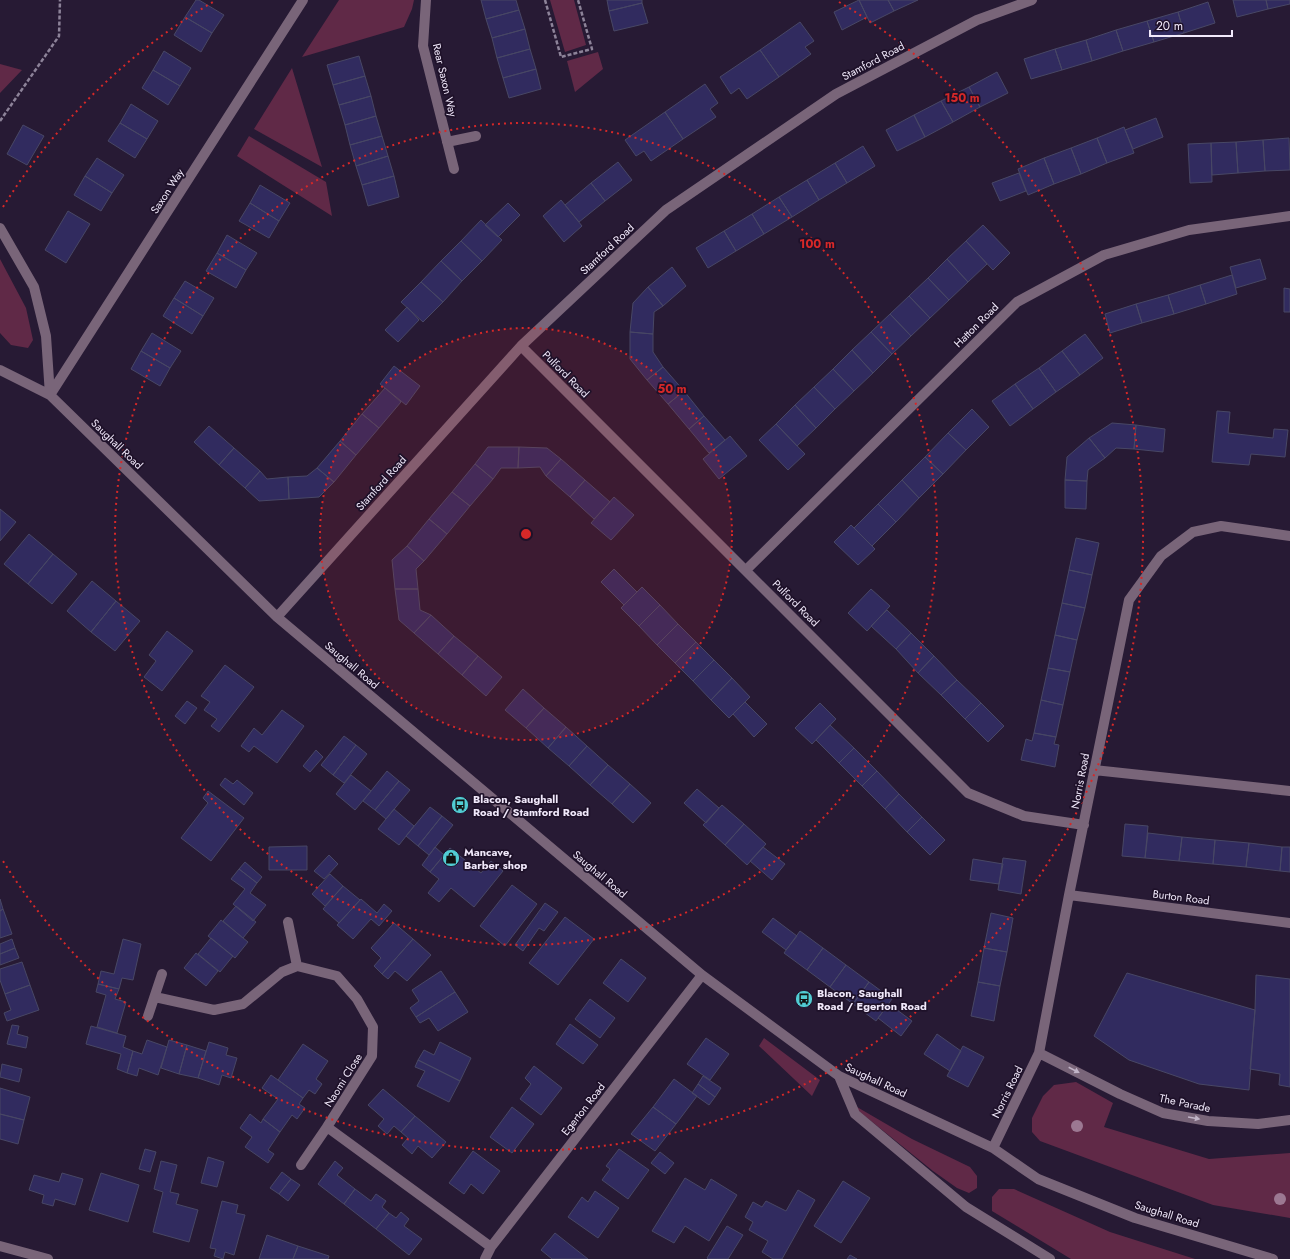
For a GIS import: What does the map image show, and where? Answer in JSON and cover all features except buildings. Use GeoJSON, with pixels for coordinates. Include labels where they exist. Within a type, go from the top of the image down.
{"type":"FeatureCollection","features":[{"type":"Feature","properties":{"kind":"street","name":"Saxon Way"},"geometry":{"type":"LineString","coordinates":[[50,395],[303,0]]}},
{"type":"Feature","properties":{"kind":"street","name":"Rear Saxon Way"},"geometry":{"type":"LineString","coordinates":[[426,0],[423,46],[454,169]]}},
{"type":"Feature","properties":{"kind":"street","name":"Stamford Road"},"geometry":{"type":"LineString","coordinates":[[277,617],[521,346],[666,210],[836,94],[977,20],[1032,0]]}},
{"type":"Feature","properties":{"kind":"street"},"geometry":{"type":"LineString","coordinates":[[447,142],[476,136]]}},
{"type":"Feature","properties":{"kind":"street","name":"Hatton Road"},"geometry":{"type":"LineString","coordinates":[[746,570],[1017,302],[1104,255],[1189,230],[1290,216]]}},
{"type":"Feature","properties":{"kind":"street"},"geometry":{"type":"LineString","coordinates":[[0,228],[34,287],[46,336],[50,395]]}},
{"type":"Feature","properties":{"kind":"street","name":"Pulford Road"},"geometry":{"type":"LineString","coordinates":[[521,346],[968,792],[1024,816],[1084,825]]}},
{"type":"Feature","properties":{"kind":"street","name":"Saughall Road"},"geometry":{"type":"LineString","coordinates":[[0,370],[50,395],[277,617],[702,975],[839,1076],[993,1148],[1038,1179],[1128,1215],[1273,1259]]}},
{"type":"Feature","properties":{"kind":"street","name":"Norris Road"},"geometry":{"type":"LineString","coordinates":[[993,1148],[1039,1053],[1069,895],[1129,600],[1161,556],[1193,532],[1221,526],[1290,536]]}},
{"type":"Feature","properties":{"kind":"street"},"geometry":{"type":"LineString","coordinates":[[1094,770],[1290,791]]}},
{"type":"Feature","properties":{"kind":"street","name":"Burton Road"},"geometry":{"type":"LineString","coordinates":[[1069,895],[1290,923]]}},
{"type":"Feature","properties":{"kind":"street"},"geometry":{"type":"LineString","coordinates":[[154,997],[214,1010],[243,1004],[282,972],[297,966],[288,922]]}},
{"type":"Feature","properties":{"kind":"street","name":"Naomi Close"},"geometry":{"type":"LineString","coordinates":[[297,966],[337,976],[357,999],[372,1027],[372,1056],[327,1127],[301,1164]]}},
{"type":"Feature","properties":{"kind":"street"},"geometry":{"type":"LineString","coordinates":[[148,1016],[162,974]]}},
{"type":"Feature","properties":{"kind":"street","name":"Egerton Road"},"geometry":{"type":"LineString","coordinates":[[485,1259],[491,1247],[702,975]]}},
{"type":"Feature","properties":{"kind":"street","name":"The Parade"},"geometry":{"type":"LineString","coordinates":[[1039,1053],[1120,1094],[1163,1113],[1208,1121],[1258,1124],[1290,1120]]}},
{"type":"Feature","properties":{"kind":"street"},"geometry":{"type":"LineString","coordinates":[[839,1076],[855,1114],[966,1207],[1034,1255],[1050,1259]]}},
{"type":"Feature","properties":{"kind":"street"},"geometry":{"type":"LineString","coordinates":[[327,1127],[491,1247]]}},
{"type":"Feature","properties":{"kind":"street"},"geometry":{"type":"LineString","coordinates":[[0,1246],[48,1259]]}},
{"type":"Feature","properties":{"kind":"path"},"geometry":{"type":"LineString","coordinates":[[0,121],[59,36],[60,0]]}},
{"type":"Feature","properties":{"kind":"path"},"geometry":{"type":"LineString","coordinates":[[545,0],[561,57],[592,49],[578,0]]}},
{"type":"Feature","properties":{"kind":"shaded area"},"geometry":{"type":"Polygon","coordinates":[[[339,0],[414,0],[412,9],[404,27],[302,57],[339,0]]]}},
{"type":"Feature","properties":{"kind":"shaded area"},"geometry":{"type":"Polygon","coordinates":[[[550,0],[574,0],[586,45],[565,52],[550,0]]]}},
{"type":"Feature","properties":{"kind":"shaded area"},"geometry":{"type":"Polygon","coordinates":[[[598,52],[603,69],[575,92],[567,61],[598,52]]]}},
{"type":"Feature","properties":{"kind":"shaded area"},"geometry":{"type":"Polygon","coordinates":[[[0,64],[22,70],[0,93],[0,64]]]}},
{"type":"Feature","properties":{"kind":"shaded area"},"geometry":{"type":"Polygon","coordinates":[[[292,68],[322,167],[254,129],[292,68]]]}},
{"type":"Feature","properties":{"kind":"shaded area"},"geometry":{"type":"Polygon","coordinates":[[[249,136],[326,182],[332,216],[237,156],[249,136]]]}},
{"type":"Feature","properties":{"kind":"shaded area"},"geometry":{"type":"Polygon","coordinates":[[[0,259],[26,308],[33,340],[28,348],[11,345],[0,333],[0,259]]]}},
{"type":"Feature","properties":{"kind":"shaded area"},"geometry":{"type":"Polygon","coordinates":[[[764,1038],[820,1080],[812,1096],[759,1046],[764,1038]]]}},
{"type":"Feature","properties":{"kind":"shaded area"},"geometry":{"type":"Polygon","coordinates":[[[1076,1082],[1113,1103],[1104,1127],[1209,1159],[1290,1153],[1290,1218],[1213,1205],[1040,1141],[1032,1132],[1032,1118],[1043,1096],[1054,1085],[1076,1082]]]}},
{"type":"Feature","properties":{"kind":"shaded area"},"geometry":{"type":"Polygon","coordinates":[[[845,1100],[912,1139],[970,1167],[977,1176],[977,1188],[969,1193],[957,1188],[933,1171],[845,1100]]]}},
{"type":"Feature","properties":{"kind":"shaded area"},"geometry":{"type":"Polygon","coordinates":[[[999,1189],[1014,1189],[1110,1232],[1195,1259],[1071,1259],[992,1211],[992,1197],[999,1189]]]}},
{"type":"Feature","properties":{"kind":"place","name":"Blacon, Saughall Road / Stamford Road"},"geometry":{"type":"Point","coordinates":[460,805]}},
{"type":"Feature","properties":{"kind":"place","name":"Mancave, Barber shop"},"geometry":{"type":"Point","coordinates":[451,858]}},
{"type":"Feature","properties":{"kind":"place","name":"Blacon, Saughall Road / Egerton Road"},"geometry":{"type":"Point","coordinates":[804,999]}}]}
